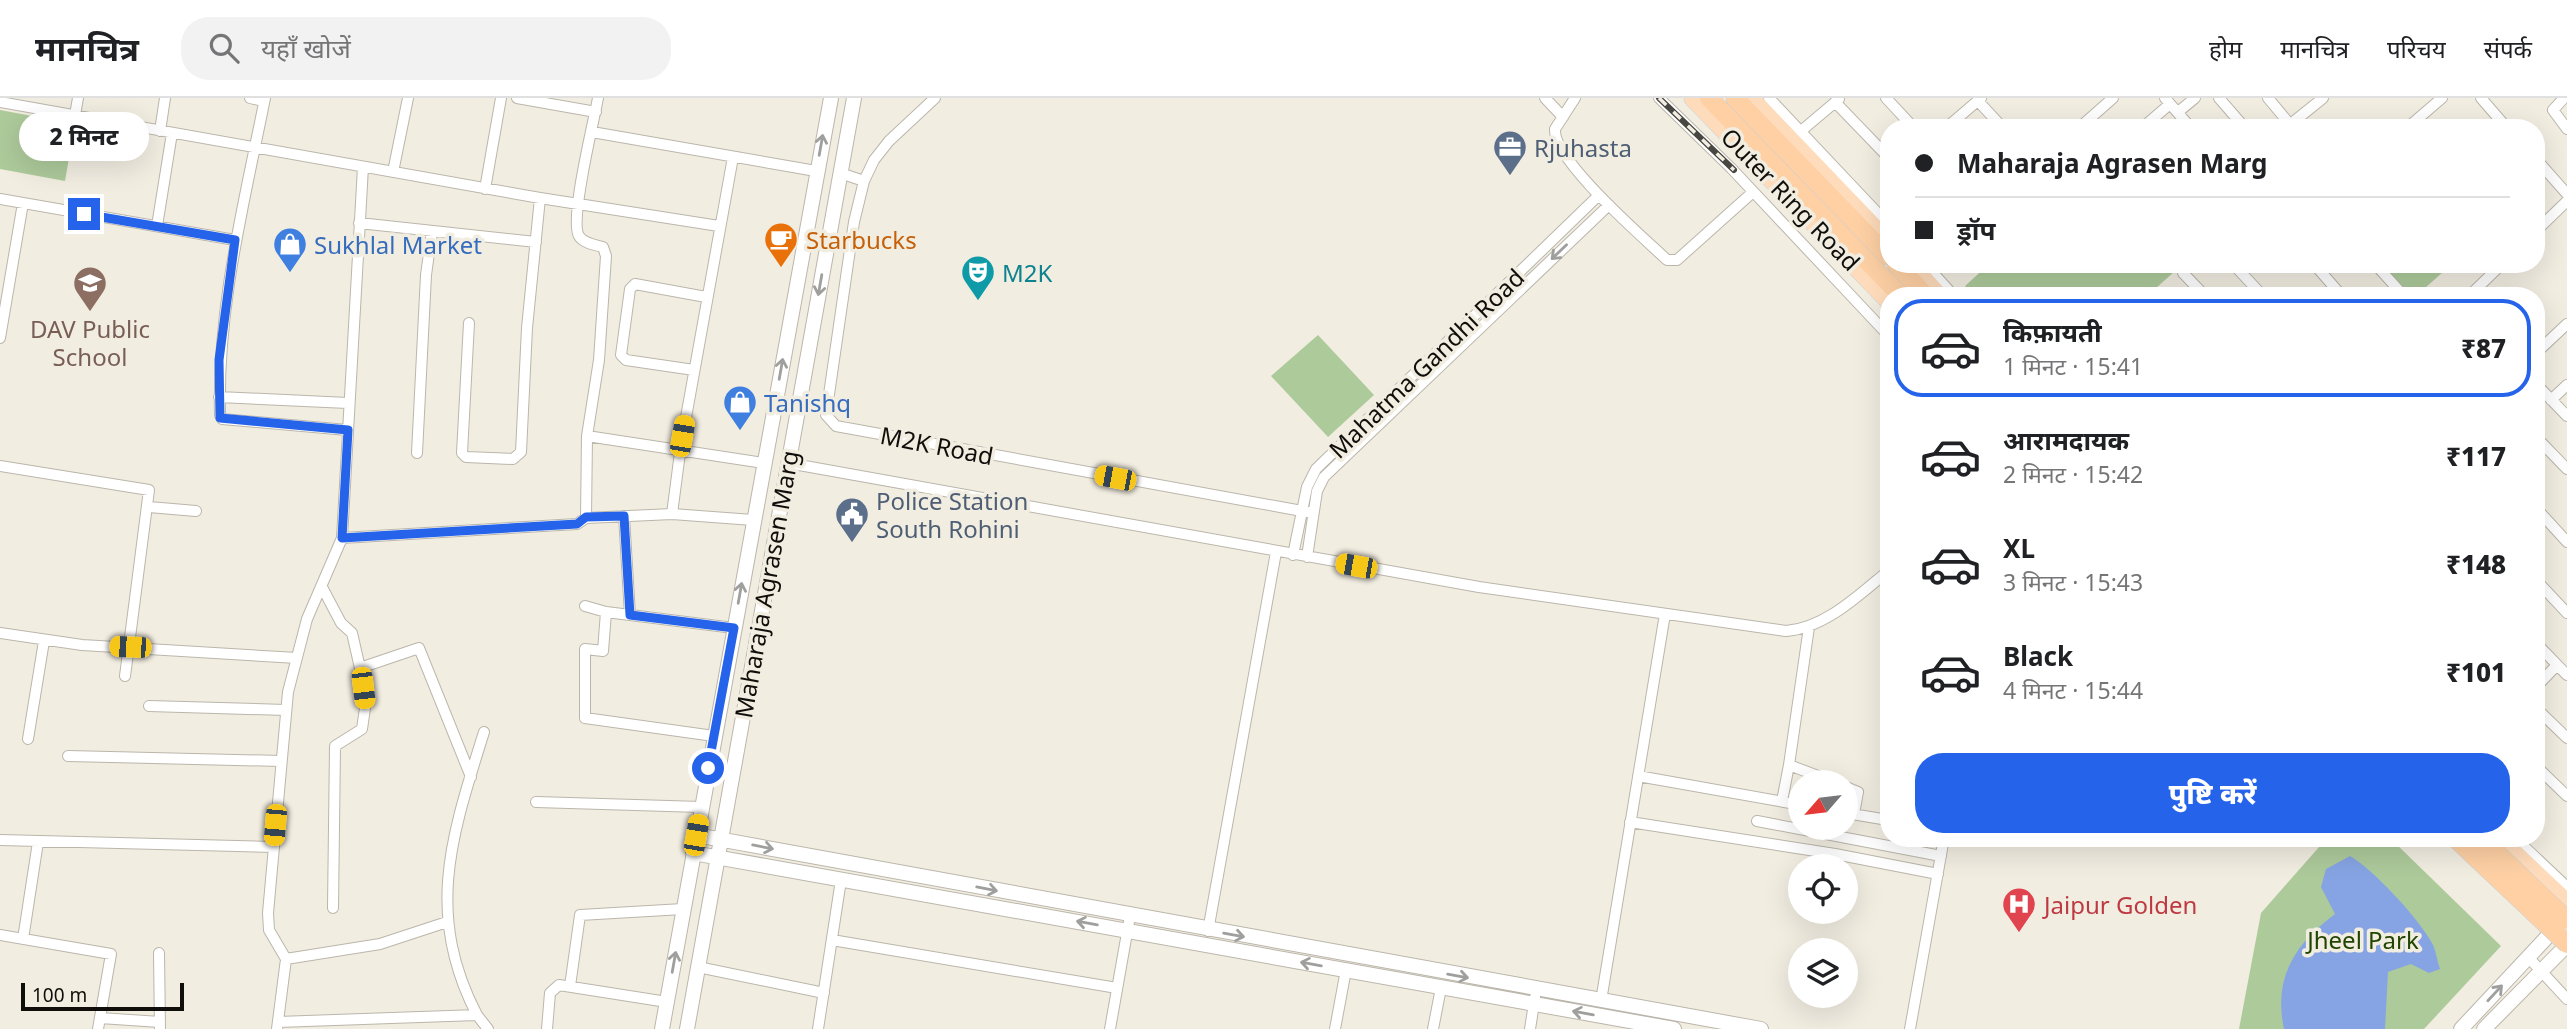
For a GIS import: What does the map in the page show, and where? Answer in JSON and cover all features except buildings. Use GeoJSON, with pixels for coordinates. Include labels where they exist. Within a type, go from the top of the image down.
{"type":"FeatureCollection","features":[{"type":"Feature","properties":{"kind":"highway"},"geometry":{"type":"LineString","coordinates":[[1709,98],[1892,287]]}},
{"type":"Feature","properties":{"kind":"highway"},"geometry":{"type":"LineString","coordinates":[[1735,98],[1880,248]]}},
{"type":"Feature","properties":{"kind":"highway"},"geometry":{"type":"LineString","coordinates":[[1905,273],[1918,287]]}},
{"type":"Feature","properties":{"kind":"highway"},"geometry":{"type":"LineString","coordinates":[[2464,847],[2566,949]]}},
{"type":"Feature","properties":{"kind":"highway"},"geometry":{"type":"LineString","coordinates":[[2490,847],[2567,920]]}},
{"type":"Feature","properties":{"kind":"main road","name":"Outer Ring Road"},"geometry":{"type":"LineString","coordinates":[[1693,98],[1880,292]]}},
{"type":"Feature","properties":{"kind":"main road","name":"Outer Ring Road"},"geometry":{"type":"LineString","coordinates":[[1750,98],[1880,234]]}},
{"type":"Feature","properties":{"kind":"main road"},"geometry":{"type":"LineString","coordinates":[[1918,273],[1931,287]]}},
{"type":"Feature","properties":{"kind":"main road"},"geometry":{"type":"LineString","coordinates":[[2454,847],[2548,936],[2566,949]]}},
{"type":"Feature","properties":{"kind":"main road"},"geometry":{"type":"LineString","coordinates":[[2480,872],[2499,847]]}},
{"type":"Feature","properties":{"kind":"main road"},"geometry":{"type":"LineString","coordinates":[[2513,847],[2567,903]]}},
{"type":"Feature","properties":{"kind":"street"},"geometry":{"type":"LineString","coordinates":[[75,116],[78,98]]}},
{"type":"Feature","properties":{"kind":"street"},"geometry":{"type":"LineString","coordinates":[[160,131],[165,98]]}},
{"type":"Feature","properties":{"kind":"street"},"geometry":{"type":"LineString","coordinates":[[250,98],[265,99],[235,240],[221,332],[219,397],[222,419],[348,430]]}},
{"type":"Feature","properties":{"kind":"street"},"geometry":{"type":"LineString","coordinates":[[393,172],[408,98]]}},
{"type":"Feature","properties":{"kind":"street"},"geometry":{"type":"LineString","coordinates":[[485,189],[501,98]]}},
{"type":"Feature","properties":{"kind":"street"},"geometry":{"type":"LineString","coordinates":[[517,98],[596,112]]}},
{"type":"Feature","properties":{"kind":"street"},"geometry":{"type":"LineString","coordinates":[[586,517],[586,436],[599,360],[606,256],[603,247],[579,237],[578,203],[598,98]]}},
{"type":"Feature","properties":{"kind":"street","name":"Maharaja Agrasen Marg"},"geometry":{"type":"LineString","coordinates":[[662,1029],[831,98]]}},
{"type":"Feature","properties":{"kind":"street","name":"Maharaja Agrasen Marg"},"geometry":{"type":"LineString","coordinates":[[687,1029],[854,98]]}},
{"type":"Feature","properties":{"kind":"street","name":"M2K Road"},"geometry":{"type":"LineString","coordinates":[[935,98],[889,141],[874,160],[864,181],[854,222],[826,415],[829,422],[836,426],[1307,512]]}},
{"type":"Feature","properties":{"kind":"street"},"geometry":{"type":"LineString","coordinates":[[1545,98],[1563,117]]}},
{"type":"Feature","properties":{"kind":"street"},"geometry":{"type":"LineString","coordinates":[[1585,98],[1573,102],[1556,129],[1556,141],[1599,195],[1672,262],[1753,192]]}},
{"type":"Feature","properties":{"kind":"street"},"geometry":{"type":"LineString","coordinates":[[1659,98],[1753,192],[1880,327]]}},
{"type":"Feature","properties":{"kind":"street"},"geometry":{"type":"LineString","coordinates":[[1769,98],[1880,215]]}},
{"type":"Feature","properties":{"kind":"street"},"geometry":{"type":"LineString","coordinates":[[1886,98],[1906,119]]}},
{"type":"Feature","properties":{"kind":"street"},"geometry":{"type":"LineString","coordinates":[[2089,119],[2113,98]]}},
{"type":"Feature","properties":{"kind":"street"},"geometry":{"type":"LineString","coordinates":[[2153,119],[2171,105],[2195,98]]}},
{"type":"Feature","properties":{"kind":"street"},"geometry":{"type":"LineString","coordinates":[[2220,98],[2238,119]]}},
{"type":"Feature","properties":{"kind":"street"},"geometry":{"type":"LineString","coordinates":[[2268,98],[2287,119]]}},
{"type":"Feature","properties":{"kind":"street"},"geometry":{"type":"LineString","coordinates":[[2299,119],[2323,98]]}},
{"type":"Feature","properties":{"kind":"street"},"geometry":{"type":"LineString","coordinates":[[2418,119],[2442,98]]}},
{"type":"Feature","properties":{"kind":"street"},"geometry":{"type":"LineString","coordinates":[[2480,98],[2499,119]]}},
{"type":"Feature","properties":{"kind":"street"},"geometry":{"type":"LineString","coordinates":[[2564,98],[2553,110],[2567,129]]}},
{"type":"Feature","properties":{"kind":"street"},"geometry":{"type":"LineString","coordinates":[[1956,119],[1979,99],[1996,119]]}},
{"type":"Feature","properties":{"kind":"street"},"geometry":{"type":"LineString","coordinates":[[1801,131],[1837,100],[1880,148]]}},
{"type":"Feature","properties":{"kind":"street"},"geometry":{"type":"LineString","coordinates":[[0,102],[485,189],[719,226]]}},
{"type":"Feature","properties":{"kind":"street"},"geometry":{"type":"LineString","coordinates":[[2171,105],[2184,119]]}},
{"type":"Feature","properties":{"kind":"street"},"geometry":{"type":"LineString","coordinates":[[592,132],[816,171]]}},
{"type":"Feature","properties":{"kind":"street"},"geometry":{"type":"LineString","coordinates":[[156,226],[173,133]]}},
{"type":"Feature","properties":{"kind":"street"},"geometry":{"type":"LineString","coordinates":[[672,514],[706,297],[733,157]]}},
{"type":"Feature","properties":{"kind":"street"},"geometry":{"type":"LineString","coordinates":[[363,167],[342,538],[307,619],[286,710],[268,923],[286,958],[278,1025],[477,1015]]}},
{"type":"Feature","properties":{"kind":"street"},"geometry":{"type":"LineString","coordinates":[[2545,169],[2567,194]]}},
{"type":"Feature","properties":{"kind":"street"},"geometry":{"type":"LineString","coordinates":[[840,173],[864,181]]}},
{"type":"Feature","properties":{"kind":"street","name":"Mahatma Gandhi Road"},"geometry":{"type":"LineString","coordinates":[[1307,557],[1307,487],[1316,469],[1599,195]]}},
{"type":"Feature","properties":{"kind":"street"},"geometry":{"type":"LineString","coordinates":[[469,323],[462,453],[466,457],[513,459],[521,452],[527,328],[540,198]]}},
{"type":"Feature","properties":{"kind":"street"},"geometry":{"type":"LineString","coordinates":[[0,199],[235,240]]}},
{"type":"Feature","properties":{"kind":"street"},"geometry":{"type":"LineString","coordinates":[[2545,222],[2567,201]]}},
{"type":"Feature","properties":{"kind":"street"},"geometry":{"type":"LineString","coordinates":[[0,338],[23,203]]}},
{"type":"Feature","properties":{"kind":"street","name":"Mahatma Gandhi Road"},"geometry":{"type":"LineString","coordinates":[[1293,555],[1307,512],[1324,477],[1609,205]]}},
{"type":"Feature","properties":{"kind":"street"},"geometry":{"type":"LineString","coordinates":[[359,223],[536,242]]}},
{"type":"Feature","properties":{"kind":"street"},"geometry":{"type":"LineString","coordinates":[[417,453],[426,275],[432,231]]}},
{"type":"Feature","properties":{"kind":"street"},"geometry":{"type":"LineString","coordinates":[[1933,273],[1946,287]]}},
{"type":"Feature","properties":{"kind":"street"},"geometry":{"type":"LineString","coordinates":[[2183,273],[2196,287]]}},
{"type":"Feature","properties":{"kind":"street"},"geometry":{"type":"LineString","coordinates":[[2241,273],[2255,287]]}},
{"type":"Feature","properties":{"kind":"street"},"geometry":{"type":"LineString","coordinates":[[2322,273],[2334,287]]}},
{"type":"Feature","properties":{"kind":"street"},"geometry":{"type":"LineString","coordinates":[[2383,273],[2396,287]]}},
{"type":"Feature","properties":{"kind":"street"},"geometry":{"type":"LineString","coordinates":[[2478,287],[2493,273]]}},
{"type":"Feature","properties":{"kind":"street"},"geometry":{"type":"LineString","coordinates":[[694,370],[626,360],[621,355],[630,289],[635,284],[706,297]]}},
{"type":"Feature","properties":{"kind":"street"},"geometry":{"type":"LineString","coordinates":[[2545,345],[2567,324]]}},
{"type":"Feature","properties":{"kind":"street"},"geometry":{"type":"LineString","coordinates":[[2551,400],[2567,385]]}},
{"type":"Feature","properties":{"kind":"street"},"geometry":{"type":"LineString","coordinates":[[2545,394],[2567,416]]}},
{"type":"Feature","properties":{"kind":"street"},"geometry":{"type":"LineString","coordinates":[[219,397],[348,403]]}},
{"type":"Feature","properties":{"kind":"street"},"geometry":{"type":"LineString","coordinates":[[586,436],[764,463]]}},
{"type":"Feature","properties":{"kind":"street"},"geometry":{"type":"LineString","coordinates":[[2545,446],[2567,469]]}},
{"type":"Feature","properties":{"kind":"street"},"geometry":{"type":"LineString","coordinates":[[788,463],[1479,587],[1786,631],[1809,627],[1852,600],[1880,577]]}},
{"type":"Feature","properties":{"kind":"street"},"geometry":{"type":"LineString","coordinates":[[0,466],[149,490],[149,507],[125,676]]}},
{"type":"Feature","properties":{"kind":"street"},"geometry":{"type":"LineString","coordinates":[[149,507],[196,511]]}},
{"type":"Feature","properties":{"kind":"street"},"geometry":{"type":"LineString","coordinates":[[342,538],[577,524],[586,517],[672,514],[753,520]]}},
{"type":"Feature","properties":{"kind":"street"},"geometry":{"type":"LineString","coordinates":[[624,516],[630,615]]}},
{"type":"Feature","properties":{"kind":"street"},"geometry":{"type":"LineString","coordinates":[[2545,520],[2567,542]]}},
{"type":"Feature","properties":{"kind":"street"},"geometry":{"type":"LineString","coordinates":[[1208,930],[1276,552]]}},
{"type":"Feature","properties":{"kind":"street"},"geometry":{"type":"LineString","coordinates":[[322,587],[341,623],[352,633],[365,708],[362,729],[335,746],[332,908]]}},
{"type":"Feature","properties":{"kind":"street"},"geometry":{"type":"LineString","coordinates":[[2545,590],[2567,613]]}},
{"type":"Feature","properties":{"kind":"street"},"geometry":{"type":"LineString","coordinates":[[585,606],[606,612],[734,628]]}},
{"type":"Feature","properties":{"kind":"street"},"geometry":{"type":"LineString","coordinates":[[606,612],[603,651],[585,649],[585,719],[714,736]]}},
{"type":"Feature","properties":{"kind":"street"},"geometry":{"type":"LineString","coordinates":[[1601,1001],[1665,614]]}},
{"type":"Feature","properties":{"kind":"street"},"geometry":{"type":"LineString","coordinates":[[1782,801],[1809,627]]}},
{"type":"Feature","properties":{"kind":"street"},"geometry":{"type":"LineString","coordinates":[[0,633],[44,641],[297,658]]}},
{"type":"Feature","properties":{"kind":"street"},"geometry":{"type":"LineString","coordinates":[[28,738],[44,641]]}},
{"type":"Feature","properties":{"kind":"street"},"geometry":{"type":"LineString","coordinates":[[360,668],[419,648],[471,777]]}},
{"type":"Feature","properties":{"kind":"street"},"geometry":{"type":"LineString","coordinates":[[2545,652],[2567,675]]}},
{"type":"Feature","properties":{"kind":"street"},"geometry":{"type":"LineString","coordinates":[[2545,678],[2557,665]]}},
{"type":"Feature","properties":{"kind":"street"},"geometry":{"type":"LineString","coordinates":[[149,706],[286,710]]}},
{"type":"Feature","properties":{"kind":"street"},"geometry":{"type":"LineString","coordinates":[[2545,717],[2567,738]]}},
{"type":"Feature","properties":{"kind":"street"},"geometry":{"type":"LineString","coordinates":[[484,732],[449,852],[447,922],[453,959],[477,1015],[488,1029]]}},
{"type":"Feature","properties":{"kind":"street"},"geometry":{"type":"LineString","coordinates":[[68,756],[281,761]]}},
{"type":"Feature","properties":{"kind":"street"},"geometry":{"type":"LineString","coordinates":[[1789,765],[1802,770]]}},
{"type":"Feature","properties":{"kind":"street"},"geometry":{"type":"LineString","coordinates":[[2545,775],[2567,796]]}},
{"type":"Feature","properties":{"kind":"street"},"geometry":{"type":"LineString","coordinates":[[1638,776],[1788,802]]}},
{"type":"Feature","properties":{"kind":"street"},"geometry":{"type":"LineString","coordinates":[[537,802],[701,807]]}},
{"type":"Feature","properties":{"kind":"street"},"geometry":{"type":"LineString","coordinates":[[1858,814],[1880,819]]}},
{"type":"Feature","properties":{"kind":"street"},"geometry":{"type":"LineString","coordinates":[[1757,821],[1880,840]]}},
{"type":"Feature","properties":{"kind":"street"},"geometry":{"type":"LineString","coordinates":[[1630,822],[1835,854],[1938,874]]}},
{"type":"Feature","properties":{"kind":"street"},"geometry":{"type":"LineString","coordinates":[[696,835],[1441,988],[1601,1001],[1762,1029]]}},
{"type":"Feature","properties":{"kind":"street"},"geometry":{"type":"LineString","coordinates":[[0,840],[274,847]]}},
{"type":"Feature","properties":{"kind":"street"},"geometry":{"type":"LineString","coordinates":[[23,939],[38,842]]}},
{"type":"Feature","properties":{"kind":"street"},"geometry":{"type":"LineString","coordinates":[[1915,847],[1941,856]]}},
{"type":"Feature","properties":{"kind":"street"},"geometry":{"type":"LineString","coordinates":[[1910,1029],[1942,847]]}},
{"type":"Feature","properties":{"kind":"street"},"geometry":{"type":"LineString","coordinates":[[2515,847],[2567,887]]}},
{"type":"Feature","properties":{"kind":"street"},"geometry":{"type":"LineString","coordinates":[[693,853],[841,880],[1129,923],[1208,930],[1535,997],[1625,1025],[1674,1029]]}},
{"type":"Feature","properties":{"kind":"street"},"geometry":{"type":"LineString","coordinates":[[818,1029],[841,880]]}},
{"type":"Feature","properties":{"kind":"street"},"geometry":{"type":"LineString","coordinates":[[570,986],[580,915],[683,909]]}},
{"type":"Feature","properties":{"kind":"street"},"geometry":{"type":"LineString","coordinates":[[286,958],[380,944],[447,922]]}},
{"type":"Feature","properties":{"kind":"street"},"geometry":{"type":"LineString","coordinates":[[1110,1029],[1129,923]]}},
{"type":"Feature","properties":{"kind":"street"},"geometry":{"type":"LineString","coordinates":[[0,935],[111,954],[99,1024],[160,1026],[159,953]]}},
{"type":"Feature","properties":{"kind":"street"},"geometry":{"type":"LineString","coordinates":[[2461,1029],[2548,936]]}},
{"type":"Feature","properties":{"kind":"street"},"geometry":{"type":"LineString","coordinates":[[832,940],[1117,988]]}},
{"type":"Feature","properties":{"kind":"street"},"geometry":{"type":"LineString","coordinates":[[2486,1028],[2540,970],[2566,949]]}},
{"type":"Feature","properties":{"kind":"street"},"geometry":{"type":"LineString","coordinates":[[2528,957],[2567,999]]}},
{"type":"Feature","properties":{"kind":"street"},"geometry":{"type":"LineString","coordinates":[[698,967],[824,993]]}},
{"type":"Feature","properties":{"kind":"street"},"geometry":{"type":"LineString","coordinates":[[1335,1029],[1346,970]]}},
{"type":"Feature","properties":{"kind":"street"},"geometry":{"type":"LineString","coordinates":[[547,1029],[550,993],[559,985],[667,1002]]}},
{"type":"Feature","properties":{"kind":"street"},"geometry":{"type":"LineString","coordinates":[[1433,1029],[1441,988]]}},
{"type":"Feature","properties":{"kind":"street"},"geometry":{"type":"LineString","coordinates":[[1530,1029],[1535,997]]}},
{"type":"Feature","properties":{"kind":"green space"},"geometry":{"type":"Polygon","coordinates":[[[0,110],[75,124],[65,181],[0,169],[0,110]]]}},
{"type":"Feature","properties":{"kind":"green space"},"geometry":{"type":"Polygon","coordinates":[[[1979,273],[2173,273],[2157,287],[1965,286],[1979,273]]]}},
{"type":"Feature","properties":{"kind":"green space"},"geometry":{"type":"Polygon","coordinates":[[[2389,273],[2442,273],[2426,287],[2401,287],[2389,273]]]}},
{"type":"Feature","properties":{"kind":"green space"},"geometry":{"type":"Polygon","coordinates":[[[1318,335],[1374,395],[1328,437],[1271,376],[1318,335]]]}},
{"type":"Feature","properties":{"kind":"green space","name":"Jheel Park"},"geometry":{"type":"Polygon","coordinates":[[[2319,847],[2399,847],[2501,946],[2424,1029],[2239,1029],[2261,913],[2319,847]]]}},
{"type":"Feature","properties":{"kind":"water"},"geometry":{"type":"Polygon","coordinates":[[[2350,856],[2383,883],[2417,921],[2433,946],[2440,969],[2429,973],[2411,964],[2388,972],[2385,1029],[2284,1029],[2282,993],[2290,963],[2309,937],[2335,914],[2321,887],[2326,869],[2350,856]]]}},
{"type":"Feature","properties":{"kind":"railway"},"geometry":{"type":"LineString","coordinates":[[1659,98],[1734,170]]}},
{"type":"Feature","properties":{"kind":"place","name":"Rjuhasta"},"geometry":{"type":"Point","coordinates":[1510,177]}},
{"type":"Feature","properties":{"kind":"place","name":"Starbucks"},"geometry":{"type":"Point","coordinates":[781,269]}},
{"type":"Feature","properties":{"kind":"place","name":"Sukhlal Market"},"geometry":{"type":"Point","coordinates":[290,274]}},
{"type":"Feature","properties":{"kind":"place","name":"M2K"},"geometry":{"type":"Point","coordinates":[978,302]}},
{"type":"Feature","properties":{"kind":"place","name":"DAV Public School"},"geometry":{"type":"Point","coordinates":[90,313]}},
{"type":"Feature","properties":{"kind":"place","name":"Tanishq"},"geometry":{"type":"Point","coordinates":[740,432]}},
{"type":"Feature","properties":{"kind":"place","name":"Police Station South Rohini"},"geometry":{"type":"Point","coordinates":[852,544]}},
{"type":"Feature","properties":{"kind":"place","name":"Jaipur Golden"},"geometry":{"type":"Point","coordinates":[2019,934]}},
{"type":"Feature","properties":{"kind":"route"},"geometry":{"type":"LineString","coordinates":[[84,214],[235,240],[221,332],[220,418],[348,430],[342,538],[577,524],[586,517],[624,516],[630,615],[734,628],[708,768]]}}]}
